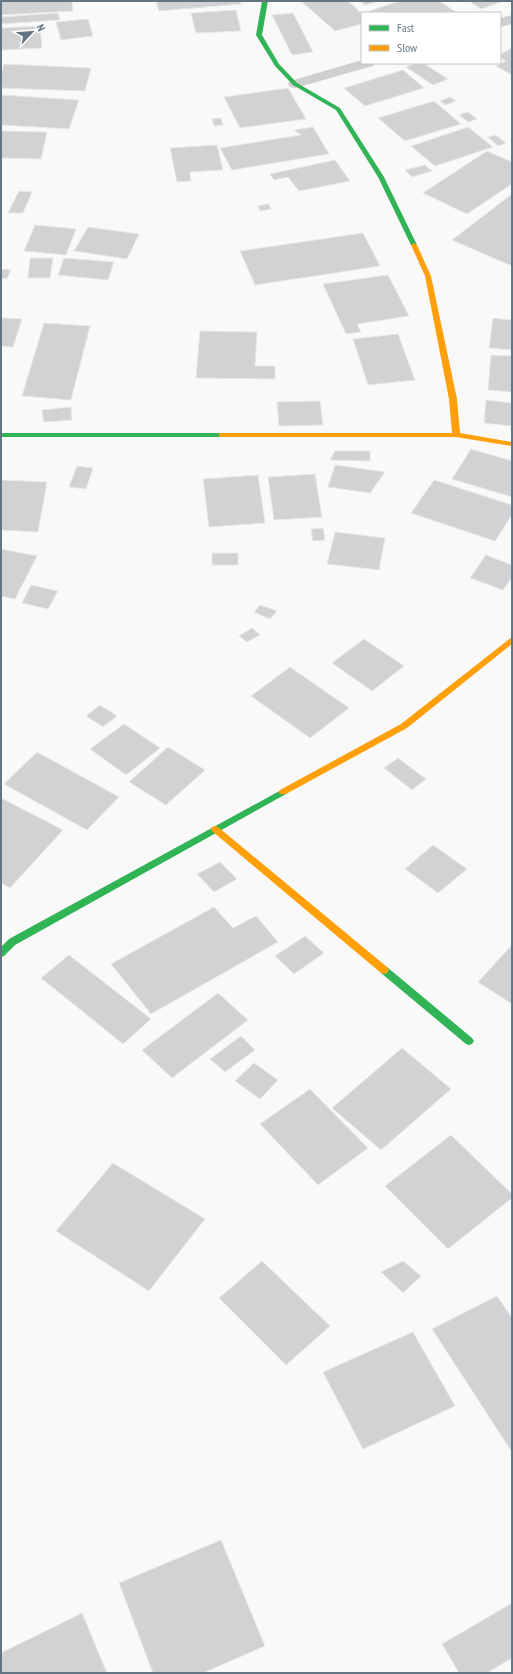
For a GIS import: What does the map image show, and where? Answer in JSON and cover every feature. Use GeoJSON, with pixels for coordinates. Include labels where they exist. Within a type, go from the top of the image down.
{"type":"FeatureCollection","features":[{"type":"Feature","properties":{"kind":"street"},"geometry":{"type":"LineString","coordinates":[[265,1],[259,35],[277,65],[295,84],[338,108],[381,177],[428,276],[453,399],[456,435]]}},
{"type":"Feature","properties":{"kind":"street"},"geometry":{"type":"LineString","coordinates":[[501,23],[512,19]]}},
{"type":"Feature","properties":{"kind":"street"},"geometry":{"type":"LineString","coordinates":[[295,84],[365,64]]}},
{"type":"Feature","properties":{"kind":"street"},"geometry":{"type":"LineString","coordinates":[[1,435],[456,435],[512,444]]}},
{"type":"Feature","properties":{"kind":"street"},"geometry":{"type":"LineString","coordinates":[[1,952],[12,942],[404,726],[512,640]]}},
{"type":"Feature","properties":{"kind":"street"},"geometry":{"type":"LineString","coordinates":[[215,829],[469,1041]]}},
{"type":"Feature","properties":{"kind":"building"},"geometry":{"type":"Polygon","coordinates":[[[1,1],[72,1],[73,11],[1,15],[1,1]]]}},
{"type":"Feature","properties":{"kind":"building"},"geometry":{"type":"Polygon","coordinates":[[[156,1],[240,1],[241,4],[159,11],[156,1]]]}},
{"type":"Feature","properties":{"kind":"building"},"geometry":{"type":"Polygon","coordinates":[[[301,1],[348,1],[361,13],[361,24],[335,31],[301,1]]]}},
{"type":"Feature","properties":{"kind":"building"},"geometry":{"type":"Polygon","coordinates":[[[360,1],[380,1],[365,5],[360,1]]]}},
{"type":"Feature","properties":{"kind":"building"},"geometry":{"type":"Polygon","coordinates":[[[400,1],[439,1],[456,12],[370,12],[369,11],[400,1]]]}},
{"type":"Feature","properties":{"kind":"building"},"geometry":{"type":"Polygon","coordinates":[[[469,1],[504,1],[481,9],[469,1]]]}},
{"type":"Feature","properties":{"kind":"building"},"geometry":{"type":"Polygon","coordinates":[[[236,10],[241,31],[196,33],[191,13],[236,10]]]}},
{"type":"Feature","properties":{"kind":"building"},"geometry":{"type":"Polygon","coordinates":[[[58,13],[60,20],[1,24],[1,17],[58,13]]]}},
{"type":"Feature","properties":{"kind":"building"},"geometry":{"type":"Polygon","coordinates":[[[293,13],[313,52],[292,55],[272,15],[293,13]]]}},
{"type":"Feature","properties":{"kind":"building"},"geometry":{"type":"Polygon","coordinates":[[[88,19],[93,36],[61,40],[56,22],[88,19]]]}},
{"type":"Feature","properties":{"kind":"building"},"geometry":{"type":"Polygon","coordinates":[[[40,26],[42,48],[1,50],[1,28],[40,26]]]}},
{"type":"Feature","properties":{"kind":"building"},"geometry":{"type":"Polygon","coordinates":[[[512,48],[512,75],[496,66],[506,61],[501,58],[501,54],[512,48]]]}},
{"type":"Feature","properties":{"kind":"building"},"geometry":{"type":"Polygon","coordinates":[[[4,64],[91,68],[85,91],[1,88],[1,75],[4,64]]]}},
{"type":"Feature","properties":{"kind":"building"},"geometry":{"type":"Polygon","coordinates":[[[414,64],[425,64],[448,79],[433,85],[406,67],[414,64]]]}},
{"type":"Feature","properties":{"kind":"building"},"geometry":{"type":"Polygon","coordinates":[[[403,70],[424,88],[365,106],[344,88],[403,70]]]}},
{"type":"Feature","properties":{"kind":"building"},"geometry":{"type":"Polygon","coordinates":[[[288,88],[306,119],[240,128],[224,97],[288,88]]]}},
{"type":"Feature","properties":{"kind":"building"},"geometry":{"type":"Polygon","coordinates":[[[1,95],[79,100],[69,129],[1,125],[1,95]]]}},
{"type":"Feature","properties":{"kind":"building"},"geometry":{"type":"Polygon","coordinates":[[[450,97],[456,101],[446,105],[440,101],[450,97]]]}},
{"type":"Feature","properties":{"kind":"building"},"geometry":{"type":"Polygon","coordinates":[[[434,101],[461,124],[405,141],[378,118],[434,101]]]}},
{"type":"Feature","properties":{"kind":"building"},"geometry":{"type":"Polygon","coordinates":[[[468,112],[477,119],[468,122],[459,115],[468,112]]]}},
{"type":"Feature","properties":{"kind":"building"},"geometry":{"type":"Polygon","coordinates":[[[221,118],[223,125],[214,126],[212,119],[221,118]]]}},
{"type":"Feature","properties":{"kind":"building"},"geometry":{"type":"Polygon","coordinates":[[[313,127],[329,154],[232,170],[220,148],[301,135],[294,130],[313,127]]]}},
{"type":"Feature","properties":{"kind":"building"},"geometry":{"type":"Polygon","coordinates":[[[468,127],[493,147],[435,166],[411,146],[468,127]]]}},
{"type":"Feature","properties":{"kind":"building"},"geometry":{"type":"Polygon","coordinates":[[[1,131],[47,132],[41,159],[1,158],[1,131]]]}},
{"type":"Feature","properties":{"kind":"building"},"geometry":{"type":"Polygon","coordinates":[[[496,135],[506,143],[498,146],[488,137],[496,135]]]}},
{"type":"Feature","properties":{"kind":"building"},"geometry":{"type":"Polygon","coordinates":[[[217,145],[223,170],[190,172],[191,181],[177,182],[170,148],[217,145]]]}},
{"type":"Feature","properties":{"kind":"building"},"geometry":{"type":"Polygon","coordinates":[[[487,151],[512,162],[512,184],[467,214],[423,193],[487,151]]]}},
{"type":"Feature","properties":{"kind":"building"},"geometry":{"type":"Polygon","coordinates":[[[335,160],[350,181],[299,191],[288,177],[274,180],[270,174],[335,160]]]}},
{"type":"Feature","properties":{"kind":"building"},"geometry":{"type":"Polygon","coordinates":[[[425,165],[432,171],[412,177],[405,170],[425,165]]]}},
{"type":"Feature","properties":{"kind":"building"},"geometry":{"type":"Polygon","coordinates":[[[19,191],[32,192],[23,213],[8,213],[19,191]]]}},
{"type":"Feature","properties":{"kind":"building"},"geometry":{"type":"Polygon","coordinates":[[[512,194],[512,266],[452,240],[512,194]]]}},
{"type":"Feature","properties":{"kind":"building"},"geometry":{"type":"Polygon","coordinates":[[[269,204],[271,209],[260,211],[258,206],[269,204]]]}},
{"type":"Feature","properties":{"kind":"building"},"geometry":{"type":"Polygon","coordinates":[[[35,225],[76,229],[66,255],[24,251],[35,225]]]}},
{"type":"Feature","properties":{"kind":"building"},"geometry":{"type":"Polygon","coordinates":[[[88,227],[139,234],[127,259],[74,251],[88,227]]]}},
{"type":"Feature","properties":{"kind":"building"},"geometry":{"type":"Polygon","coordinates":[[[363,233],[380,266],[255,285],[240,251],[363,233]]]}},
{"type":"Feature","properties":{"kind":"building"},"geometry":{"type":"Polygon","coordinates":[[[30,258],[53,258],[50,278],[28,278],[30,258]]]}},
{"type":"Feature","properties":{"kind":"building"},"geometry":{"type":"Polygon","coordinates":[[[64,258],[114,262],[108,280],[58,275],[64,258]]]}},
{"type":"Feature","properties":{"kind":"building"},"geometry":{"type":"Polygon","coordinates":[[[1,269],[11,270],[7,279],[1,278],[1,269]]]}},
{"type":"Feature","properties":{"kind":"building"},"geometry":{"type":"Polygon","coordinates":[[[388,275],[409,316],[357,324],[361,332],[346,334],[323,284],[388,275]]]}},
{"type":"Feature","properties":{"kind":"building"},"geometry":{"type":"Polygon","coordinates":[[[1,318],[22,319],[13,347],[1,346],[1,318]]]}},
{"type":"Feature","properties":{"kind":"building"},"geometry":{"type":"Polygon","coordinates":[[[493,318],[512,320],[512,350],[489,348],[493,318]]]}},
{"type":"Feature","properties":{"kind":"building"},"geometry":{"type":"Polygon","coordinates":[[[44,323],[90,326],[71,400],[22,396],[44,323]]]}},
{"type":"Feature","properties":{"kind":"building"},"geometry":{"type":"Polygon","coordinates":[[[200,331],[257,332],[255,366],[275,366],[275,379],[196,378],[200,331]]]}},
{"type":"Feature","properties":{"kind":"building"},"geometry":{"type":"Polygon","coordinates":[[[398,334],[415,380],[368,385],[353,339],[398,334]]]}},
{"type":"Feature","properties":{"kind":"building"},"geometry":{"type":"Polygon","coordinates":[[[491,355],[512,356],[512,392],[488,390],[491,355]]]}},
{"type":"Feature","properties":{"kind":"building"},"geometry":{"type":"Polygon","coordinates":[[[486,400],[512,403],[512,426],[484,423],[486,400]]]}},
{"type":"Feature","properties":{"kind":"building"},"geometry":{"type":"Polygon","coordinates":[[[320,401],[323,425],[279,426],[277,402],[320,401]]]}},
{"type":"Feature","properties":{"kind":"building"},"geometry":{"type":"Polygon","coordinates":[[[71,407],[72,420],[44,422],[42,410],[71,407]]]}},
{"type":"Feature","properties":{"kind":"building"},"geometry":{"type":"Polygon","coordinates":[[[471,449],[512,461],[512,497],[452,479],[471,449]]]}},
{"type":"Feature","properties":{"kind":"building"},"geometry":{"type":"Polygon","coordinates":[[[335,451],[370,451],[370,461],[330,460],[335,451]]]}},
{"type":"Feature","properties":{"kind":"building"},"geometry":{"type":"Polygon","coordinates":[[[335,465],[385,472],[370,493],[328,487],[335,465]]]}},
{"type":"Feature","properties":{"kind":"building"},"geometry":{"type":"Polygon","coordinates":[[[77,466],[93,468],[86,489],[69,487],[77,466]]]}},
{"type":"Feature","properties":{"kind":"building"},"geometry":{"type":"Polygon","coordinates":[[[315,474],[322,517],[274,520],[268,477],[315,474]]]}},
{"type":"Feature","properties":{"kind":"building"},"geometry":{"type":"Polygon","coordinates":[[[258,475],[265,523],[209,527],[203,479],[258,475]]]}},
{"type":"Feature","properties":{"kind":"building"},"geometry":{"type":"Polygon","coordinates":[[[1,480],[47,482],[38,532],[1,530],[1,480]]]}},
{"type":"Feature","properties":{"kind":"building"},"geometry":{"type":"Polygon","coordinates":[[[434,480],[512,505],[512,515],[495,541],[411,513],[434,480]]]}},
{"type":"Feature","properties":{"kind":"building"},"geometry":{"type":"Polygon","coordinates":[[[323,528],[325,540],[313,541],[311,529],[323,528]]]}},
{"type":"Feature","properties":{"kind":"building"},"geometry":{"type":"Polygon","coordinates":[[[335,532],[385,538],[379,570],[327,564],[335,532]]]}},
{"type":"Feature","properties":{"kind":"building"},"geometry":{"type":"Polygon","coordinates":[[[1,549],[37,556],[15,599],[1,596],[1,549]]]}},
{"type":"Feature","properties":{"kind":"building"},"geometry":{"type":"Polygon","coordinates":[[[212,553],[238,553],[238,565],[212,565],[212,553]]]}},
{"type":"Feature","properties":{"kind":"building"},"geometry":{"type":"Polygon","coordinates":[[[486,555],[512,565],[512,577],[503,590],[470,578],[486,555]]]}},
{"type":"Feature","properties":{"kind":"building"},"geometry":{"type":"Polygon","coordinates":[[[31,585],[58,591],[48,609],[22,603],[31,585]]]}},
{"type":"Feature","properties":{"kind":"building"},"geometry":{"type":"Polygon","coordinates":[[[260,605],[277,611],[270,619],[254,612],[260,605]]]}},
{"type":"Feature","properties":{"kind":"building"},"geometry":{"type":"Polygon","coordinates":[[[252,628],[260,635],[247,642],[239,636],[252,628]]]}},
{"type":"Feature","properties":{"kind":"building"},"geometry":{"type":"Polygon","coordinates":[[[364,639],[404,666],[372,691],[332,663],[364,639]]]}},
{"type":"Feature","properties":{"kind":"building"},"geometry":{"type":"Polygon","coordinates":[[[290,667],[349,708],[310,738],[251,696],[290,667]]]}},
{"type":"Feature","properties":{"kind":"building"},"geometry":{"type":"Polygon","coordinates":[[[100,705],[117,716],[103,727],[86,716],[100,705]]]}},
{"type":"Feature","properties":{"kind":"building"},"geometry":{"type":"Polygon","coordinates":[[[124,724],[160,748],[126,775],[90,749],[124,724]]]}},
{"type":"Feature","properties":{"kind":"building"},"geometry":{"type":"Polygon","coordinates":[[[168,747],[205,770],[166,805],[129,782],[168,747]]]}},
{"type":"Feature","properties":{"kind":"building"},"geometry":{"type":"Polygon","coordinates":[[[37,752],[119,797],[87,830],[4,784],[37,752]]]}},
{"type":"Feature","properties":{"kind":"building"},"geometry":{"type":"Polygon","coordinates":[[[398,758],[426,779],[412,790],[384,768],[398,758]]]}},
{"type":"Feature","properties":{"kind":"building"},"geometry":{"type":"Polygon","coordinates":[[[1,798],[63,830],[10,888],[1,883],[1,798]]]}},
{"type":"Feature","properties":{"kind":"building"},"geometry":{"type":"Polygon","coordinates":[[[433,845],[467,869],[438,893],[405,869],[433,845]]]}},
{"type":"Feature","properties":{"kind":"building"},"geometry":{"type":"Polygon","coordinates":[[[220,862],[237,879],[214,892],[197,874],[220,862]]]}},
{"type":"Feature","properties":{"kind":"building"},"geometry":{"type":"Polygon","coordinates":[[[214,907],[233,928],[256,916],[278,942],[151,1014],[111,964],[214,907]]]}},
{"type":"Feature","properties":{"kind":"building"},"geometry":{"type":"Polygon","coordinates":[[[305,936],[324,953],[294,974],[275,956],[305,936]]]}},
{"type":"Feature","properties":{"kind":"building"},"geometry":{"type":"Polygon","coordinates":[[[512,945],[512,1004],[478,982],[512,945]]]}},
{"type":"Feature","properties":{"kind":"building"},"geometry":{"type":"Polygon","coordinates":[[[69,955],[151,1019],[123,1044],[41,978],[69,955]]]}},
{"type":"Feature","properties":{"kind":"building"},"geometry":{"type":"Polygon","coordinates":[[[218,993],[248,1020],[172,1078],[142,1050],[218,993]]]}},
{"type":"Feature","properties":{"kind":"building"},"geometry":{"type":"Polygon","coordinates":[[[241,1036],[255,1050],[225,1072],[210,1059],[241,1036]]]}},
{"type":"Feature","properties":{"kind":"building"},"geometry":{"type":"Polygon","coordinates":[[[402,1048],[451,1089],[381,1150],[332,1108],[402,1048]]]}},
{"type":"Feature","properties":{"kind":"building"},"geometry":{"type":"Polygon","coordinates":[[[254,1063],[278,1080],[260,1099],[235,1081],[254,1063]]]}},
{"type":"Feature","properties":{"kind":"building"},"geometry":{"type":"Polygon","coordinates":[[[310,1089],[368,1148],[318,1185],[260,1124],[310,1089]]]}},
{"type":"Feature","properties":{"kind":"building"},"geometry":{"type":"Polygon","coordinates":[[[451,1135],[512,1194],[512,1198],[448,1249],[385,1186],[451,1135]]]}},
{"type":"Feature","properties":{"kind":"building"},"geometry":{"type":"Polygon","coordinates":[[[113,1163],[205,1219],[149,1291],[56,1231],[113,1163]]]}},
{"type":"Feature","properties":{"kind":"building"},"geometry":{"type":"Polygon","coordinates":[[[262,1261],[330,1326],[286,1365],[219,1298],[262,1261]]]}},
{"type":"Feature","properties":{"kind":"building"},"geometry":{"type":"Polygon","coordinates":[[[403,1261],[421,1276],[403,1293],[381,1272],[403,1261]]]}},
{"type":"Feature","properties":{"kind":"building"},"geometry":{"type":"Polygon","coordinates":[[[497,1296],[512,1318],[512,1452],[432,1329],[497,1296]]]}},
{"type":"Feature","properties":{"kind":"building"},"geometry":{"type":"Polygon","coordinates":[[[413,1332],[455,1406],[363,1449],[323,1372],[413,1332]]]}},
{"type":"Feature","properties":{"kind":"building"},"geometry":{"type":"Polygon","coordinates":[[[221,1540],[265,1646],[203,1673],[153,1673],[119,1583],[221,1540]]]}},
{"type":"Feature","properties":{"kind":"building"},"geometry":{"type":"Polygon","coordinates":[[[512,1603],[512,1658],[487,1673],[459,1673],[442,1644],[512,1603]]]}},
{"type":"Feature","properties":{"kind":"building"},"geometry":{"type":"Polygon","coordinates":[[[82,1613],[107,1673],[1,1673],[1,1653],[82,1613]]]}},
{"type":"Feature","properties":{"kind":"traffic: fast"},"geometry":{"type":"LineString","coordinates":[[265,1],[259,35],[277,65],[295,84],[338,109],[381,177],[414,245]]}},
{"type":"Feature","properties":{"kind":"traffic: fast"},"geometry":{"type":"LineString","coordinates":[[1,435],[222,435]]}},
{"type":"Feature","properties":{"kind":"traffic: fast"},"geometry":{"type":"LineString","coordinates":[[1,953],[12,942],[283,792]]}},
{"type":"Feature","properties":{"kind":"traffic: fast"},"geometry":{"type":"LineString","coordinates":[[384,970],[469,1041]]}},
{"type":"Feature","properties":{"kind":"traffic: slow"},"geometry":{"type":"LineString","coordinates":[[414,245],[428,276],[453,399],[456,435]]}},
{"type":"Feature","properties":{"kind":"traffic: slow"},"geometry":{"type":"LineString","coordinates":[[222,435],[456,435],[512,444]]}},
{"type":"Feature","properties":{"kind":"traffic: slow"},"geometry":{"type":"LineString","coordinates":[[283,792],[404,726],[512,640]]}},
{"type":"Feature","properties":{"kind":"traffic: slow"},"geometry":{"type":"LineString","coordinates":[[215,829],[384,970]]}}]}
